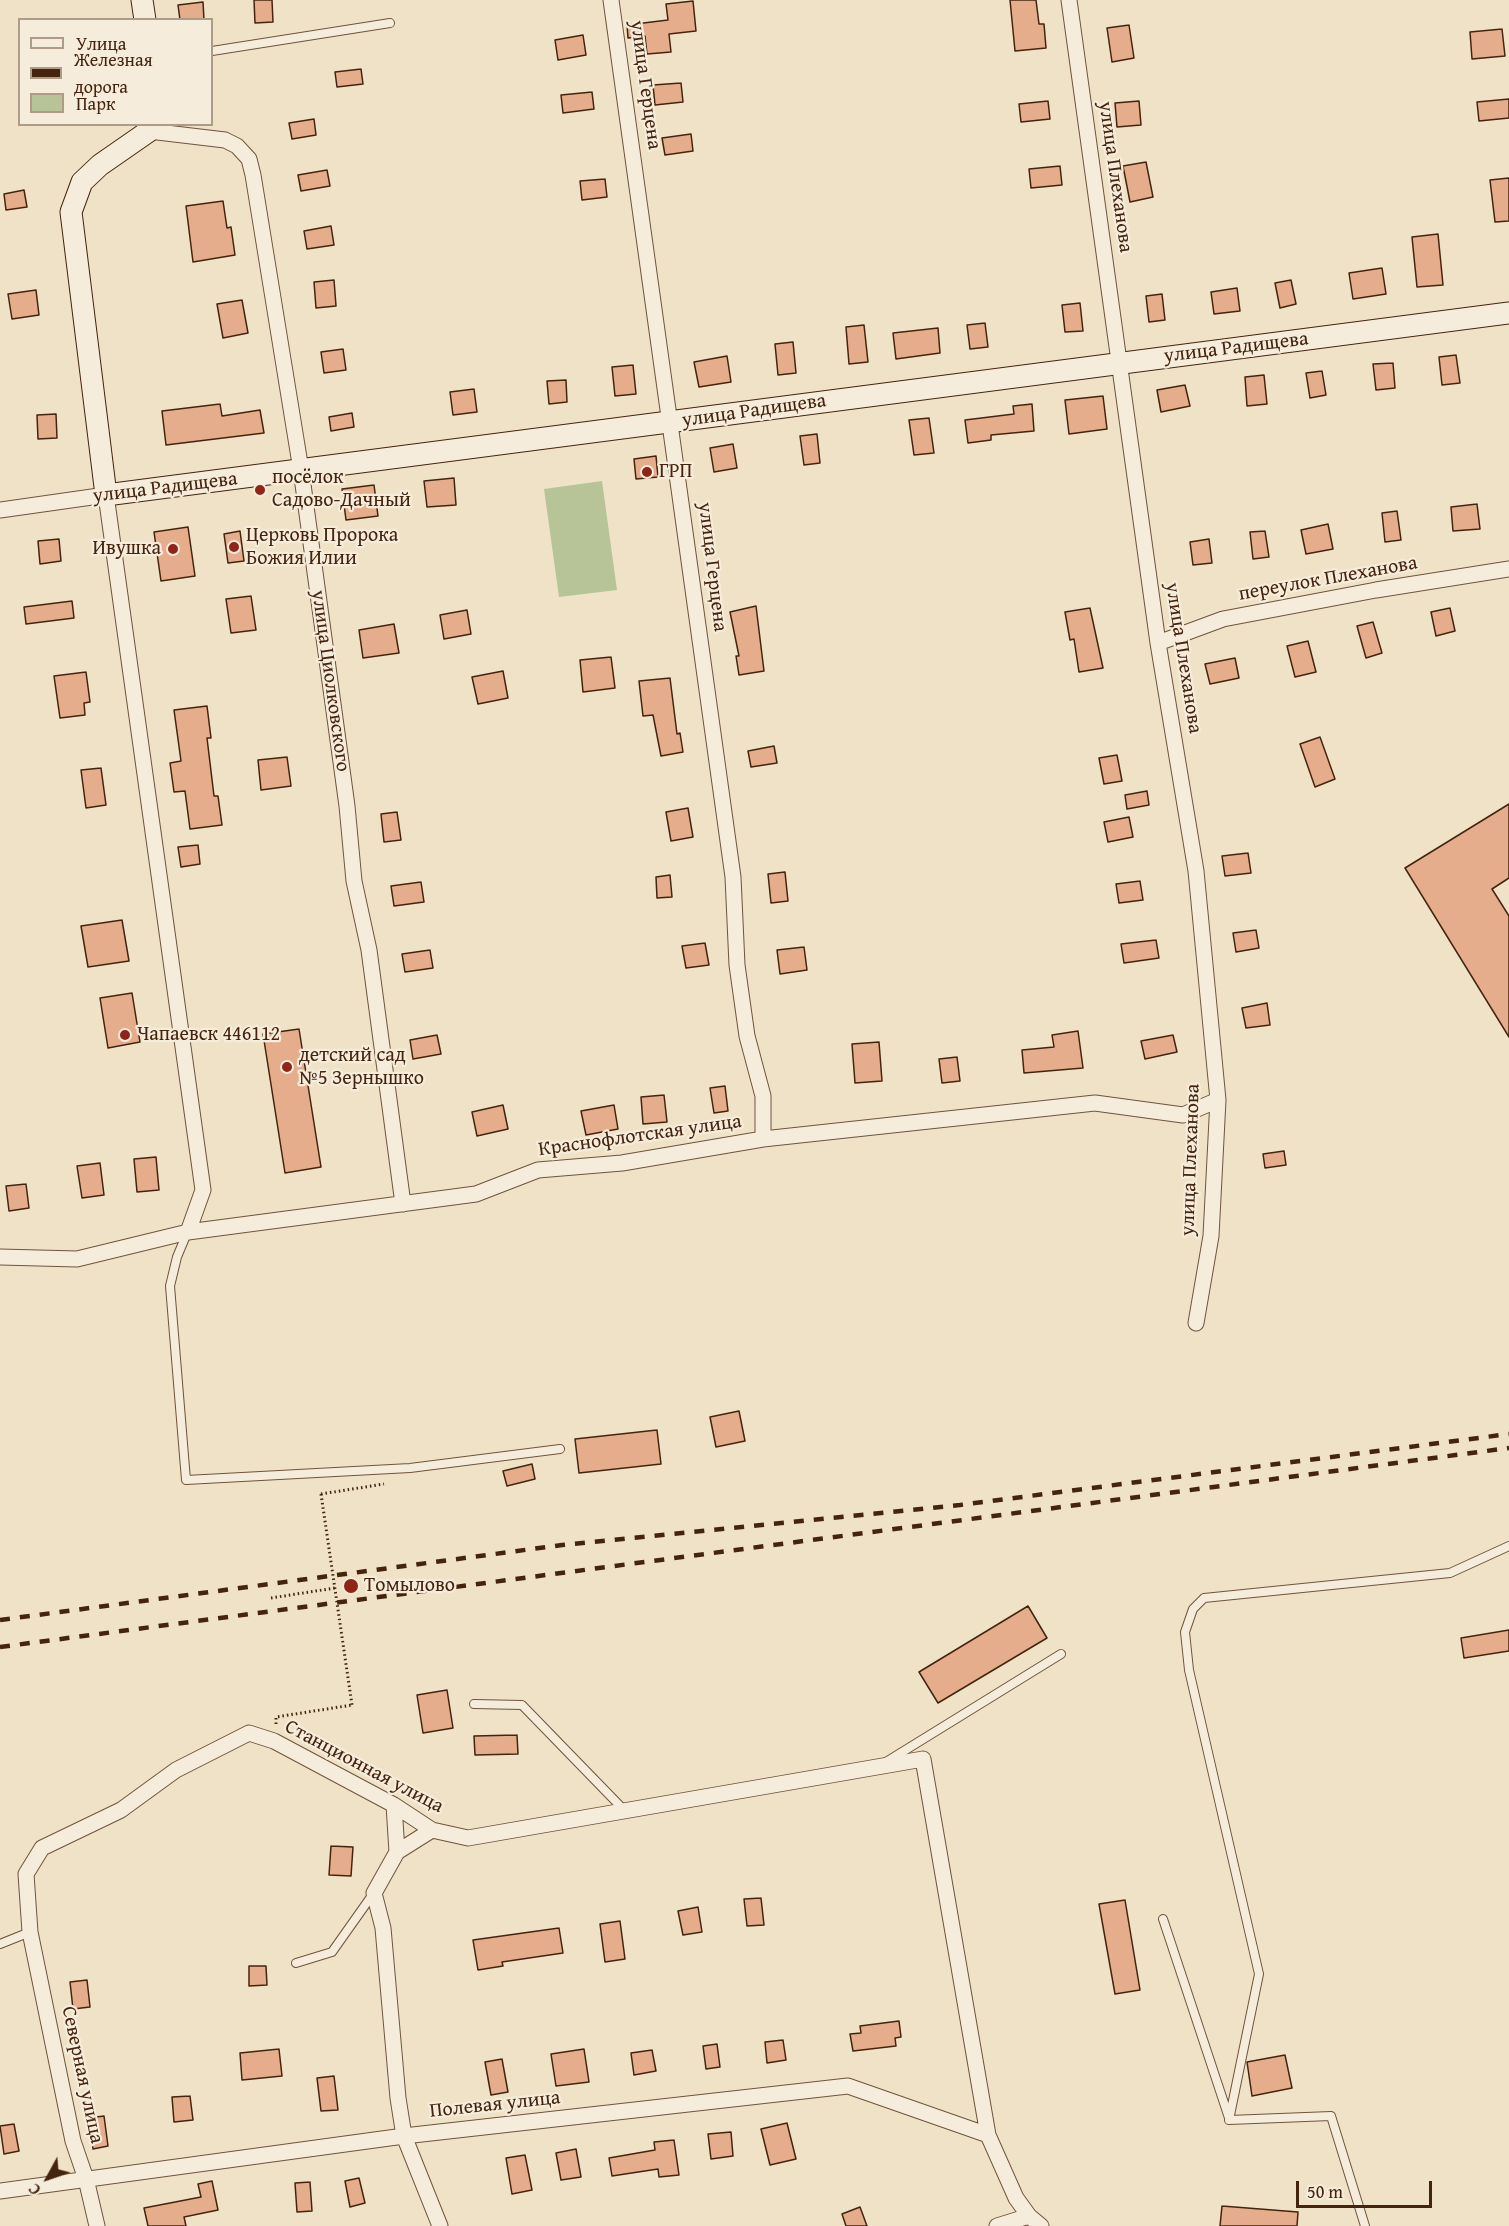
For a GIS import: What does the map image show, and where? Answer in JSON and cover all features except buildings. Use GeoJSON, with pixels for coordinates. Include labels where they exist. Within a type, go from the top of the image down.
{"type":"FeatureCollection","features":[{"type":"Feature","properties":{"kind":"street"},"geometry":{"type":"LineString","coordinates":[[142,0],[145,18]]}},
{"type":"Feature","properties":{"kind":"street","name":"улица Герцена"},"geometry":{"type":"LineString","coordinates":[[611,0],[733,877],[737,965],[747,1036],[763,1096],[764,1139]]}},
{"type":"Feature","properties":{"kind":"street","name":"улица Плеханова"},"geometry":{"type":"LineString","coordinates":[[1069,0],[1158,643],[1196,871],[1218,1100],[1211,1236],[1196,1323]]}},
{"type":"Feature","properties":{"kind":"street","name":"улица Циолковского"},"geometry":{"type":"LineString","coordinates":[[188,1232],[203,1190],[106,495],[70,212],[82,182],[100,165],[150,128],[225,140],[237,146],[249,159],[301,470],[347,806],[354,882],[369,950],[403,1204]]}},
{"type":"Feature","properties":{"kind":"street","name":"улица Радищева"},"geometry":{"type":"LineString","coordinates":[[0,510],[1509,313]]}},
{"type":"Feature","properties":{"kind":"street","name":"переулок Плеханова"},"geometry":{"type":"LineString","coordinates":[[1158,643],[1223,619],[1376,590],[1509,569]]}},
{"type":"Feature","properties":{"kind":"street","name":"Краснофлотская улица"},"geometry":{"type":"LineString","coordinates":[[0,1257],[77,1259],[188,1232],[476,1194],[538,1170],[622,1163],[764,1139],[1095,1103],[1183,1115],[1218,1100]]}},
{"type":"Feature","properties":{"kind":"street","name":"Станционная улица"},"geometry":{"type":"LineString","coordinates":[[30,1932],[26,1874],[42,1848],[121,1810],[176,1770],[249,1733],[274,1741],[394,1805],[432,1830],[468,1838],[923,1759],[988,2135]]}},
{"type":"Feature","properties":{"kind":"street"},"geometry":{"type":"LineString","coordinates":[[394,1805],[397,1852]]}},
{"type":"Feature","properties":{"kind":"street"},"geometry":{"type":"LineString","coordinates":[[432,1830],[397,1852],[374,1893],[383,1928],[398,2098],[404,2136],[440,2226]]}},
{"type":"Feature","properties":{"kind":"street","name":"Северная улица"},"geometry":{"type":"LineString","coordinates":[[30,1932],[73,2141],[86,2179],[97,2226]]}},
{"type":"Feature","properties":{"kind":"street","name":"Полевая улица"},"geometry":{"type":"LineString","coordinates":[[0,2191],[404,2136],[849,2086],[988,2135]]}},
{"type":"Feature","properties":{"kind":"street"},"geometry":{"type":"LineString","coordinates":[[988,2135],[1016,2198],[1035,2221]]}},
{"type":"Feature","properties":{"kind":"street"},"geometry":{"type":"LineString","coordinates":[[997,2226],[1035,2221]]}},
{"type":"Feature","properties":{"kind":"lane"},"geometry":{"type":"LineString","coordinates":[[213,51],[390,23]]}},
{"type":"Feature","properties":{"kind":"lane"},"geometry":{"type":"LineString","coordinates":[[188,1232],[177,1257],[170,1286],[186,1480],[410,1468],[561,1449]]}},
{"type":"Feature","properties":{"kind":"lane"},"geometry":{"type":"LineString","coordinates":[[1229,2120],[1259,1974],[1189,1670],[1185,1632],[1193,1609],[1204,1598],[1450,1573],[1509,1546]]}},
{"type":"Feature","properties":{"kind":"lane"},"geometry":{"type":"LineString","coordinates":[[879,1766],[1061,1654]]}},
{"type":"Feature","properties":{"kind":"lane"},"geometry":{"type":"LineString","coordinates":[[474,1704],[522,1705],[625,1811]]}},
{"type":"Feature","properties":{"kind":"lane"},"geometry":{"type":"LineString","coordinates":[[296,1964],[332,1952],[374,1893]]}},
{"type":"Feature","properties":{"kind":"lane"},"geometry":{"type":"LineString","coordinates":[[1163,1919],[1229,2120]]}},
{"type":"Feature","properties":{"kind":"lane"},"geometry":{"type":"LineString","coordinates":[[0,1944],[30,1932]]}},
{"type":"Feature","properties":{"kind":"lane"},"geometry":{"type":"LineString","coordinates":[[1229,2120],[1331,2116],[1365,2226]]}},
{"type":"Feature","properties":{"kind":"path"},"geometry":{"type":"LineString","coordinates":[[276,1717],[352,1705],[321,1494],[385,1484]]}},
{"type":"Feature","properties":{"kind":"path"},"geometry":{"type":"LineString","coordinates":[[271,1598],[335,1587]]}},
{"type":"Feature","properties":{"kind":"green space"},"geometry":{"type":"Polygon","coordinates":[[[602,481],[617,590],[559,597],[544,489],[602,481]]]}},
{"type":"Feature","properties":{"kind":"railway"},"geometry":{"type":"LineString","coordinates":[[0,1620],[562,1545],[960,1505],[1509,1434]]}},
{"type":"Feature","properties":{"kind":"railway"},"geometry":{"type":"LineString","coordinates":[[0,1647],[1509,1448]]}},
{"type":"Feature","properties":{"kind":"place","name":"ГРП"},"geometry":{"type":"Point","coordinates":[647,472]}},
{"type":"Feature","properties":{"kind":"place","name":"посёлок Садово-Дачный"},"geometry":{"type":"Point","coordinates":[260,490]}},
{"type":"Feature","properties":{"kind":"place","name":"Церковь Пророка Божия Илии"},"geometry":{"type":"Point","coordinates":[234,547]}},
{"type":"Feature","properties":{"kind":"place","name":"Ивушка"},"geometry":{"type":"Point","coordinates":[173,549]}},
{"type":"Feature","properties":{"kind":"place","name":"Чапаевск 446112"},"geometry":{"type":"Point","coordinates":[125,1035]}},
{"type":"Feature","properties":{"kind":"place","name":"детский сад №5 Зернышко"},"geometry":{"type":"Point","coordinates":[287,1067]}},
{"type":"Feature","properties":{"kind":"place","name":"Томылово"},"geometry":{"type":"Point","coordinates":[351,1586]}}]}
